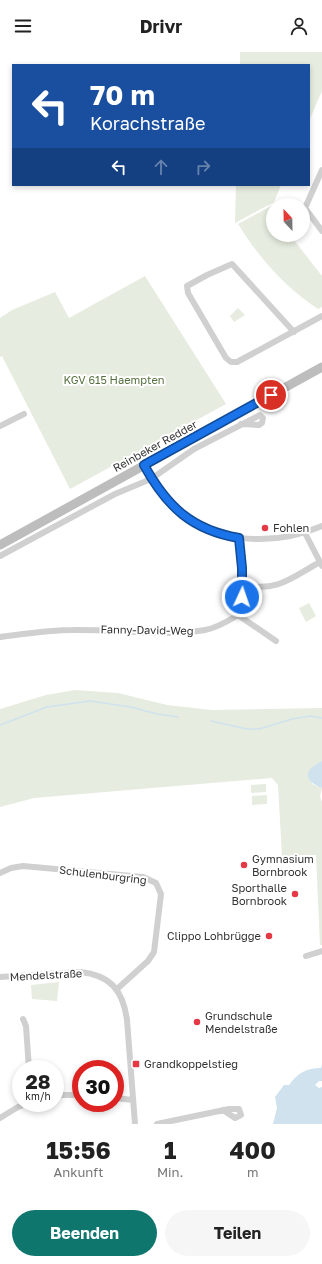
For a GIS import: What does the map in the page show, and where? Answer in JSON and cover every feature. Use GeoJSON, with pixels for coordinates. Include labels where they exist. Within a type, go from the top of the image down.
{"type":"FeatureCollection","features":[{"type":"Feature","properties":{"kind":"main road","name":"Reinbeker Redder"},"geometry":{"type":"LineString","coordinates":[[0,545],[322,368]]}},
{"type":"Feature","properties":{"kind":"street"},"geometry":{"type":"LineString","coordinates":[[322,170],[305,208],[322,231]]}},
{"type":"Feature","properties":{"kind":"street"},"geometry":{"type":"LineString","coordinates":[[294,332],[232,264],[228,264],[187,286],[188,291],[230,362],[237,362],[294,332],[322,316]]}},
{"type":"Feature","properties":{"kind":"street"},"geometry":{"type":"LineString","coordinates":[[0,426],[24,414]]}},
{"type":"Feature","properties":{"kind":"street","name":"Reinbeker Redder"},"geometry":{"type":"LineString","coordinates":[[0,556],[115,494],[151,479],[194,449],[241,424]]}},
{"type":"Feature","properties":{"kind":"street"},"geometry":{"type":"LineString","coordinates":[[144,465],[151,479],[166,500],[192,522],[208,531],[239,538],[278,538],[305,533],[322,526]]}},
{"type":"Feature","properties":{"kind":"street"},"geometry":{"type":"LineString","coordinates":[[243,585],[263,588],[272,587],[321,564],[305,533]]}},
{"type":"Feature","properties":{"kind":"street"},"geometry":{"type":"LineString","coordinates":[[239,538],[243,585],[238,615],[264,631],[276,641]]}},
{"type":"Feature","properties":{"kind":"street","name":"Fanny-David-Weg"},"geometry":{"type":"LineString","coordinates":[[0,637],[73,630],[166,632],[205,630],[219,626],[238,615]]}},
{"type":"Feature","properties":{"kind":"street","name":"Schulenburgring"},"geometry":{"type":"LineString","coordinates":[[0,873],[12,868],[23,866],[143,877],[156,883],[162,894],[154,952],[148,961],[118,990]]}},
{"type":"Feature","properties":{"kind":"street"},"geometry":{"type":"LineString","coordinates":[[306,956],[322,951]]}},
{"type":"Feature","properties":{"kind":"street","name":"Mendelstraße"},"geometry":{"type":"LineString","coordinates":[[0,977],[80,972],[89,973],[105,979],[118,990],[126,1006],[135,1124]]}},
{"type":"Feature","properties":{"kind":"street"},"geometry":{"type":"LineString","coordinates":[[23,1020],[26,1026],[28,1060]]}},
{"type":"Feature","properties":{"kind":"street"},"geometry":{"type":"LineString","coordinates":[[124,1099],[133,1100]]}},
{"type":"Feature","properties":{"kind":"street"},"geometry":{"type":"LineString","coordinates":[[157,1124],[223,1110]]}},
{"type":"Feature","properties":{"kind":"street"},"geometry":{"type":"LineString","coordinates":[[0,1118],[12,1111]]}},
{"type":"Feature","properties":{"kind":"green space"},"geometry":{"type":"Polygon","coordinates":[[[240,52],[322,52],[322,91],[310,119],[310,64],[240,64],[240,52]]]}},
{"type":"Feature","properties":{"kind":"green space"},"geometry":{"type":"Polygon","coordinates":[[[236,186],[281,186],[276,198],[266,198],[266,206],[235,223],[236,186]]]}},
{"type":"Feature","properties":{"kind":"green space"},"geometry":{"type":"Polygon","coordinates":[[[266,209],[266,242],[295,242],[322,276],[322,307],[318,309],[294,291],[264,260],[238,224],[266,209]]]}},
{"type":"Feature","properties":{"kind":"green space","name":"KGV 615 Haempten"},"geometry":{"type":"Polygon","coordinates":[[[145,276],[226,404],[70,489],[2,356],[0,357],[0,318],[12,310],[55,292],[69,318],[145,276]]]}},
{"type":"Feature","properties":{"kind":"green space"},"geometry":{"type":"Polygon","coordinates":[[[238,308],[245,315],[234,322],[230,316],[238,308]]]}},
{"type":"Feature","properties":{"kind":"green space"},"geometry":{"type":"Polygon","coordinates":[[[309,603],[316,616],[306,622],[299,608],[309,603]]]}},
{"type":"Feature","properties":{"kind":"green space"},"geometry":{"type":"Polygon","coordinates":[[[75,690],[118,693],[167,705],[212,710],[322,708],[322,761],[314,766],[312,784],[322,788],[320,797],[322,802],[322,945],[320,945],[316,855],[282,856],[278,785],[272,778],[34,798],[0,807],[0,709],[46,695],[75,690]]]}},
{"type":"Feature","properties":{"kind":"green space"},"geometry":{"type":"Polygon","coordinates":[[[266,784],[266,792],[251,793],[251,785],[266,784]]]}},
{"type":"Feature","properties":{"kind":"green space"},"geometry":{"type":"Polygon","coordinates":[[[267,795],[267,804],[252,805],[252,796],[267,795]]]}},
{"type":"Feature","properties":{"kind":"green space"},"geometry":{"type":"Polygon","coordinates":[[[59,982],[57,1001],[32,999],[31,985],[59,982]]]}},
{"type":"Feature","properties":{"kind":"water"},"geometry":{"type":"Polygon","coordinates":[[[322,761],[322,788],[311,782],[308,775],[309,771],[316,764],[322,761]]]}},
{"type":"Feature","properties":{"kind":"water"},"geometry":{"type":"Polygon","coordinates":[[[322,1064],[322,1081],[319,1081],[315,1085],[319,1088],[322,1087],[322,1124],[273,1124],[277,1108],[275,1097],[284,1085],[289,1085],[296,1077],[307,1070],[321,1068],[322,1064]]]}},
{"type":"Feature","properties":{"kind":"waterway"},"geometry":{"type":"LineString","coordinates":[[0,725],[47,707],[90,701],[131,707],[157,714],[178,717]]}},
{"type":"Feature","properties":{"kind":"waterway"},"geometry":{"type":"LineString","coordinates":[[211,721],[247,729],[259,729],[292,719],[310,716],[322,718]]}},
{"type":"Feature","properties":{"kind":"place","name":"Fohlen"},"geometry":{"type":"Point","coordinates":[265,528]}},
{"type":"Feature","properties":{"kind":"place","name":"Gymnasium Bornbrook"},"geometry":{"type":"Point","coordinates":[244,865]}},
{"type":"Feature","properties":{"kind":"place","name":"Sporthalle Bornbrook"},"geometry":{"type":"Point","coordinates":[295,894]}},
{"type":"Feature","properties":{"kind":"place","name":"Clippo Lohbrügge"},"geometry":{"type":"Point","coordinates":[269,936]}},
{"type":"Feature","properties":{"kind":"place","name":"Grundschule Mendelstraße"},"geometry":{"type":"Point","coordinates":[197,1022]}},
{"type":"Feature","properties":{"kind":"place","name":"Grandkoppelstieg"},"geometry":{"type":"Point","coordinates":[136,1064]}},
{"type":"Feature","properties":{"kind":"route"},"geometry":{"type":"LineString","coordinates":[[242,597],[243,585],[239,538],[208,531],[180,513],[166,500],[154,484],[144,465],[271,395]]}}]}
